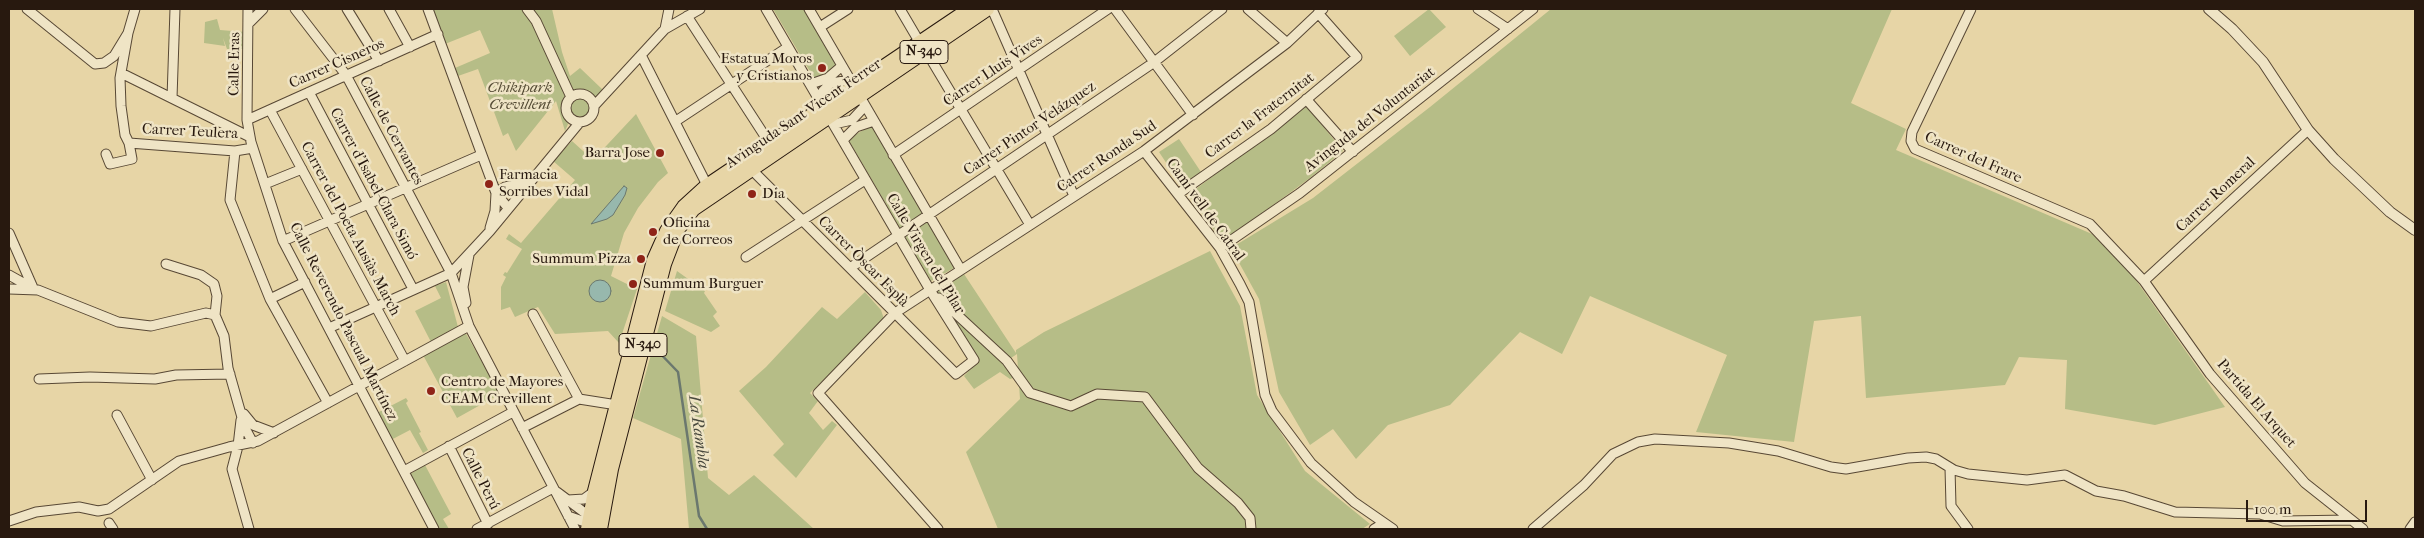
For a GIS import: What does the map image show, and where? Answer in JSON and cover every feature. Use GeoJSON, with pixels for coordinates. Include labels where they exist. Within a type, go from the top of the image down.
{"type":"FeatureCollection","features":[{"type":"Feature","properties":{"kind":"highway","name":"Avinguda Sant Vicent Ferrer"},"geometry":{"type":"LineString","coordinates":[[923,47],[970,9]]}},
{"type":"Feature","properties":{"kind":"highway","name":"Avinguda Sant Vicent Ferrer"},"geometry":{"type":"LineString","coordinates":[[711,191],[770,144],[827,112],[923,47],[987,9]]}},
{"type":"Feature","properties":{"kind":"highway","name":"Avinguda Sant Vicent Ferrer"},"geometry":{"type":"LineString","coordinates":[[711,191],[751,169],[827,112]]}},
{"type":"Feature","properties":{"kind":"highway","name":"N-340"},"geometry":{"type":"LineString","coordinates":[[600,529],[593,522],[595,491],[654,260],[667,231],[684,207],[711,191]]}},
{"type":"Feature","properties":{"kind":"highway","name":"N-340"},"geometry":{"type":"LineString","coordinates":[[593,522],[664,264],[677,230],[693,209],[711,191]]}},
{"type":"Feature","properties":{"kind":"street"},"geometry":{"type":"LineString","coordinates":[[27,9],[96,64],[104,63],[114,56],[128,33]]}},
{"type":"Feature","properties":{"kind":"street"},"geometry":{"type":"LineString","coordinates":[[106,154],[110,164],[132,159],[121,106],[121,72],[128,33],[135,9]]}},
{"type":"Feature","properties":{"kind":"street"},"geometry":{"type":"LineString","coordinates":[[172,98],[175,9]]}},
{"type":"Feature","properties":{"kind":"street","name":"Calle Eras"},"geometry":{"type":"LineString","coordinates":[[247,120],[248,9]]}},
{"type":"Feature","properties":{"kind":"street"},"geometry":{"type":"LineString","coordinates":[[249,24],[263,9]]}},
{"type":"Feature","properties":{"kind":"street","name":"Calle de Cervantes"},"geometry":{"type":"LineString","coordinates":[[295,9],[346,76],[451,273]]}},
{"type":"Feature","properties":{"kind":"street"},"geometry":{"type":"LineString","coordinates":[[347,9],[379,61]]}},
{"type":"Feature","properties":{"kind":"street"},"geometry":{"type":"LineString","coordinates":[[389,9],[410,47]]}},
{"type":"Feature","properties":{"kind":"street"},"geometry":{"type":"LineString","coordinates":[[428,9],[496,193],[508,208]]}},
{"type":"Feature","properties":{"kind":"street"},"geometry":{"type":"LineString","coordinates":[[665,29],[669,9]]}},
{"type":"Feature","properties":{"kind":"street"},"geometry":{"type":"LineString","coordinates":[[329,328],[451,273],[490,231],[580,122],[592,115],[594,106],[665,29],[700,9]]}},
{"type":"Feature","properties":{"kind":"street","name":"Calle Virgen del Pilar"},"geometry":{"type":"LineString","coordinates":[[766,9],[930,290],[974,360],[956,374]]}},
{"type":"Feature","properties":{"kind":"street","name":"Calle Virgen del Pilar"},"geometry":{"type":"LineString","coordinates":[[810,9],[961,270]]}},
{"type":"Feature","properties":{"kind":"street"},"geometry":{"type":"LineString","coordinates":[[820,27],[848,9]]}},
{"type":"Feature","properties":{"kind":"street"},"geometry":{"type":"LineString","coordinates":[[900,9],[995,170],[1030,224]]}},
{"type":"Feature","properties":{"kind":"street"},"geometry":{"type":"LineString","coordinates":[[992,9],[1074,196]]}},
{"type":"Feature","properties":{"kind":"street","name":"Carrer Lluis Vives"},"geometry":{"type":"LineString","coordinates":[[893,155],[1108,9]]}},
{"type":"Feature","properties":{"kind":"street"},"geometry":{"type":"LineString","coordinates":[[1115,9],[1193,115]]}},
{"type":"Feature","properties":{"kind":"street","name":"Carrer Pintor Velázquez"},"geometry":{"type":"LineString","coordinates":[[850,268],[1153,62],[1222,9]]}},
{"type":"Feature","properties":{"kind":"street"},"geometry":{"type":"LineString","coordinates":[[1248,9],[1287,43]]}},
{"type":"Feature","properties":{"kind":"street"},"geometry":{"type":"LineString","coordinates":[[1478,9],[1508,29]]}},
{"type":"Feature","properties":{"kind":"street","name":"Avinguda del Voluntariat"},"geometry":{"type":"LineString","coordinates":[[1220,248],[1300,193],[1533,9]]}},
{"type":"Feature","properties":{"kind":"street","name":"Carrer del Frare"},"geometry":{"type":"LineString","coordinates":[[1971,9],[1912,132],[1911,141],[1915,149],[2090,224],[2144,281]]}},
{"type":"Feature","properties":{"kind":"street"},"geometry":{"type":"LineString","coordinates":[[2209,9],[2232,29],[2263,62],[2308,130],[2334,159],[2390,212],[2415,230]]}},
{"type":"Feature","properties":{"kind":"street"},"geometry":{"type":"LineString","coordinates":[[530,10],[571,97]]}},
{"type":"Feature","properties":{"kind":"street","name":"Carrer Ronda Sud"},"geometry":{"type":"LineString","coordinates":[[938,529],[818,393],[895,313],[1144,151],[1287,43],[1321,11]]}},
{"type":"Feature","properties":{"kind":"street","name":"Carrer la Fraternitat"},"geometry":{"type":"LineString","coordinates":[[1178,194],[1271,128],[1358,57],[1321,11]]}},
{"type":"Feature","properties":{"kind":"street"},"geometry":{"type":"LineString","coordinates":[[687,16],[770,144]]}},
{"type":"Feature","properties":{"kind":"street","name":"Carrer Cisneros"},"geometry":{"type":"LineString","coordinates":[[247,120],[438,34]]}},
{"type":"Feature","properties":{"kind":"street"},"geometry":{"type":"LineString","coordinates":[[676,121],[788,47]]}},
{"type":"Feature","properties":{"kind":"street"},"geometry":{"type":"LineString","coordinates":[[641,55],[711,191]]}},
{"type":"Feature","properties":{"kind":"street"},"geometry":{"type":"LineString","coordinates":[[811,84],[828,78],[842,66]]}},
{"type":"Feature","properties":{"kind":"street"},"geometry":{"type":"LineString","coordinates":[[121,72],[250,137]]}},
{"type":"Feature","properties":{"kind":"street"},"geometry":{"type":"LineString","coordinates":[[827,112],[823,90],[831,83],[858,92]]}},
{"type":"Feature","properties":{"kind":"street","name":"Carrer d'Isabel-Clara Simó"},"geometry":{"type":"LineString","coordinates":[[308,92],[413,290]]}},
{"type":"Feature","properties":{"kind":"street"},"geometry":{"type":"LineString","coordinates":[[580,122],[571,119],[566,111],[567,102],[571,97],[577,94],[586,95],[594,106]]}},
{"type":"Feature","properties":{"kind":"street"},"geometry":{"type":"LineString","coordinates":[[1306,99],[1353,152]]}},
{"type":"Feature","properties":{"kind":"street","name":"Carrer del Poeta Ausiàs March"},"geometry":{"type":"LineString","coordinates":[[270,110],[405,361]]}},
{"type":"Feature","properties":{"kind":"street","name":"Calle Reverendo Pascual Martínez"},"geometry":{"type":"LineString","coordinates":[[247,120],[253,148],[283,241],[434,529]]}},
{"type":"Feature","properties":{"kind":"street"},"geometry":{"type":"LineString","coordinates":[[843,140],[856,127],[874,121]]}},
{"type":"Feature","properties":{"kind":"street","name":"Carrer Romeral"},"geometry":{"type":"LineString","coordinates":[[2144,281],[2308,130]]}},
{"type":"Feature","properties":{"kind":"street","name":"Carrer Teulera"},"geometry":{"type":"LineString","coordinates":[[128,141],[235,151],[253,148]]}},
{"type":"Feature","properties":{"kind":"street"},"geometry":{"type":"LineString","coordinates":[[235,151],[230,200],[270,299],[328,402]]}},
{"type":"Feature","properties":{"kind":"street","name":"Camí vell de Catral"},"geometry":{"type":"LineString","coordinates":[[1144,151],[1220,248],[1249,302],[1265,395],[1272,412],[1311,463],[1354,502],[1393,529]]}},
{"type":"Feature","properties":{"kind":"street"},"geometry":{"type":"LineString","coordinates":[[283,241],[481,155]]}},
{"type":"Feature","properties":{"kind":"street"},"geometry":{"type":"LineString","coordinates":[[265,184],[302,169]]}},
{"type":"Feature","properties":{"kind":"street","name":"Carrer Òscar Esplà"},"geometry":{"type":"LineString","coordinates":[[751,169],[956,374]]}},
{"type":"Feature","properties":{"kind":"street"},"geometry":{"type":"LineString","coordinates":[[746,257],[865,180]]}},
{"type":"Feature","properties":{"kind":"street"},"geometry":{"type":"LineString","coordinates":[[496,193],[505,187],[530,182]]}},
{"type":"Feature","properties":{"kind":"street"},"geometry":{"type":"LineString","coordinates":[[490,231],[495,211],[496,193]]}},
{"type":"Feature","properties":{"kind":"street"},"geometry":{"type":"LineString","coordinates":[[9,233],[34,290]]}},
{"type":"Feature","properties":{"kind":"street"},"geometry":{"type":"LineString","coordinates":[[469,253],[463,287],[469,326]]}},
{"type":"Feature","properties":{"kind":"street"},"geometry":{"type":"LineString","coordinates":[[166,264],[200,275],[214,284],[217,296],[215,315],[224,336],[230,374],[245,428],[256,442]]}},
{"type":"Feature","properties":{"kind":"street"},"geometry":{"type":"LineString","coordinates":[[451,273],[463,287]]}},
{"type":"Feature","properties":{"kind":"street"},"geometry":{"type":"LineString","coordinates":[[451,273],[469,326],[575,529]]}},
{"type":"Feature","properties":{"kind":"street"},"geometry":{"type":"LineString","coordinates":[[9,275],[17,278],[34,290],[118,322],[151,326],[206,313],[215,315]]}},
{"type":"Feature","properties":{"kind":"street","name":"Partida El Arquet"},"geometry":{"type":"LineString","coordinates":[[2144,281],[2210,374],[2306,482],[2364,529]]}},
{"type":"Feature","properties":{"kind":"street"},"geometry":{"type":"LineString","coordinates":[[270,299],[305,282]]}},
{"type":"Feature","properties":{"kind":"street"},"geometry":{"type":"LineString","coordinates":[[9,289],[34,290]]}},
{"type":"Feature","properties":{"kind":"street"},"geometry":{"type":"LineString","coordinates":[[930,290],[1007,361],[1030,393],[1071,406],[1097,394],[1145,397],[1198,468],[1238,503],[1250,518],[1251,529]]}},
{"type":"Feature","properties":{"kind":"street"},"geometry":{"type":"LineString","coordinates":[[532,314],[580,399]]}},
{"type":"Feature","properties":{"kind":"street"},"geometry":{"type":"LineString","coordinates":[[9,521],[36,512],[79,507],[98,510],[109,509],[180,461],[228,446],[256,442],[274,434],[328,402],[469,326]]}},
{"type":"Feature","properties":{"kind":"street"},"geometry":{"type":"LineString","coordinates":[[40,379],[90,377],[155,379],[176,375],[230,374]]}},
{"type":"Feature","properties":{"kind":"street"},"geometry":{"type":"LineString","coordinates":[[522,428],[580,399],[617,405]]}},
{"type":"Feature","properties":{"kind":"street"},"geometry":{"type":"LineString","coordinates":[[242,412],[253,425],[274,434]]}},
{"type":"Feature","properties":{"kind":"street"},"geometry":{"type":"LineString","coordinates":[[242,412],[238,446],[232,469],[249,529]]}},
{"type":"Feature","properties":{"kind":"street"},"geometry":{"type":"LineString","coordinates":[[404,471],[513,412]]}},
{"type":"Feature","properties":{"kind":"street"},"geometry":{"type":"LineString","coordinates":[[118,415],[152,480]]}},
{"type":"Feature","properties":{"kind":"street"},"geometry":{"type":"LineString","coordinates":[[253,425],[256,442]]}},
{"type":"Feature","properties":{"kind":"street"},"geometry":{"type":"LineString","coordinates":[[1533,529],[1584,485],[1613,454],[1638,442],[1655,439],[1729,442],[1778,451],[1831,467],[1846,469],[1908,458],[1926,457],[1936,459],[1950,468],[1968,474],[2027,480],[2064,475],[2096,491],[2124,496],[2175,512],[2260,514],[2283,521],[2351,520]]}},
{"type":"Feature","properties":{"kind":"street","name":"Calle Perú"},"geometry":{"type":"LineString","coordinates":[[449,446],[488,524]]}},
{"type":"Feature","properties":{"kind":"street"},"geometry":{"type":"LineString","coordinates":[[1950,468],[1951,506],[1968,529]]}},
{"type":"Feature","properties":{"kind":"street"},"geometry":{"type":"LineString","coordinates":[[553,488],[593,522]]}},
{"type":"Feature","properties":{"kind":"street"},"geometry":{"type":"LineString","coordinates":[[477,529],[553,488]]}},
{"type":"Feature","properties":{"kind":"street"},"geometry":{"type":"LineString","coordinates":[[568,500],[584,498],[595,491]]}},
{"type":"Feature","properties":{"kind":"street"},"geometry":{"type":"LineString","coordinates":[[568,516],[582,521],[593,522]]}},
{"type":"Feature","properties":{"kind":"street"},"geometry":{"type":"LineString","coordinates":[[2410,529],[2415,522]]}},
{"type":"Feature","properties":{"kind":"street"},"geometry":{"type":"LineString","coordinates":[[1374,529],[1384,523]]}},
{"type":"Feature","properties":{"kind":"green space","name":"Chikipark Crevillent"},"geometry":{"type":"Polygon","coordinates":[[[432,9],[552,9],[570,76],[580,68],[602,89],[601,95],[596,101],[590,93],[580,90],[566,96],[562,105],[568,124],[565,131],[556,101],[516,151],[508,133],[503,136],[478,69],[458,76],[455,68],[490,53],[480,30],[445,44],[432,9]]]}},
{"type":"Feature","properties":{"kind":"green space"},"geometry":{"type":"Polygon","coordinates":[[[773,9],[806,9],[839,66],[815,80],[773,9]]]}},
{"type":"Feature","properties":{"kind":"green space"},"geometry":{"type":"Polygon","coordinates":[[[1429,9],[1446,27],[1410,56],[1394,36],[1429,9]]]}},
{"type":"Feature","properties":{"kind":"green space"},"geometry":{"type":"Polygon","coordinates":[[[1551,9],[1892,9],[1851,103],[1906,129],[1896,150],[2092,234],[2131,273],[2225,407],[2155,425],[2065,409],[2067,360],[2019,357],[2005,385],[1866,398],[1861,316],[1814,321],[1794,442],[1696,432],[1727,355],[1590,296],[1562,354],[1520,332],[1450,405],[1388,425],[1356,459],[1333,429],[1310,445],[1279,392],[1259,299],[1231,248],[1313,198],[1551,9]]]}},
{"type":"Feature","properties":{"kind":"green space"},"geometry":{"type":"Polygon","coordinates":[[[217,19],[220,30],[245,32],[245,49],[227,49],[223,38],[225,46],[204,43],[205,22],[217,19]]]}},
{"type":"Feature","properties":{"kind":"green space"},"geometry":{"type":"Polygon","coordinates":[[[580,97],[587,100],[590,107],[587,114],[580,117],[573,114],[570,107],[573,100],[580,97]]]}},
{"type":"Feature","properties":{"kind":"green space"},"geometry":{"type":"Polygon","coordinates":[[[1306,105],[1343,151],[1310,178],[1223,242],[1188,195],[1306,105]]]}},
{"type":"Feature","properties":{"kind":"green space"},"geometry":{"type":"Polygon","coordinates":[[[636,114],[668,173],[658,182],[638,208],[624,233],[611,276],[637,289],[619,343],[608,331],[555,334],[538,307],[515,317],[510,307],[501,310],[501,287],[506,277],[503,275],[505,272],[507,273],[522,249],[506,239],[509,234],[521,243],[575,180],[553,161],[572,141],[593,160],[636,114]]]}},
{"type":"Feature","properties":{"kind":"green space"},"geometry":{"type":"Polygon","coordinates":[[[872,125],[954,268],[931,281],[848,139],[872,125]]]}},
{"type":"Feature","properties":{"kind":"green space"},"geometry":{"type":"Polygon","coordinates":[[[1179,139],[1201,172],[1181,185],[1159,152],[1179,139]]]}},
{"type":"Feature","properties":{"kind":"green space"},"geometry":{"type":"Polygon","coordinates":[[[1210,251],[1240,306],[1257,395],[1305,471],[1370,524],[1362,529],[998,529],[966,452],[1020,399],[1017,354],[1011,358],[936,291],[964,274],[1016,353],[1016,350],[1044,332],[1210,251]]]}},
{"type":"Feature","properties":{"kind":"green space"},"geometry":{"type":"Polygon","coordinates":[[[677,271],[705,291],[704,293],[717,312],[713,316],[720,326],[711,332],[665,311],[677,271]]]}},
{"type":"Feature","properties":{"kind":"green space"},"geometry":{"type":"Polygon","coordinates":[[[446,282],[458,327],[431,342],[415,311],[441,298],[435,286],[446,282]]]}},
{"type":"Feature","properties":{"kind":"green space"},"geometry":{"type":"Polygon","coordinates":[[[865,292],[881,310],[885,322],[810,393],[818,401],[809,413],[823,430],[832,421],[837,425],[796,478],[773,455],[784,444],[739,391],[766,367],[822,307],[837,319],[865,292]]]}},
{"type":"Feature","properties":{"kind":"green space"},"geometry":{"type":"Polygon","coordinates":[[[944,308],[1003,363],[1013,378],[1010,379],[1000,372],[974,389],[964,376],[978,361],[944,308]]]}},
{"type":"Feature","properties":{"kind":"green space"},"geometry":{"type":"Polygon","coordinates":[[[662,316],[696,336],[708,478],[729,495],[754,475],[814,529],[689,529],[681,439],[633,418],[662,316]]]}},
{"type":"Feature","properties":{"kind":"green space"},"geometry":{"type":"Polygon","coordinates":[[[465,332],[500,394],[457,418],[423,355],[465,332]]]}},
{"type":"Feature","properties":{"kind":"green space"},"geometry":{"type":"Polygon","coordinates":[[[406,398],[408,401],[406,403],[428,450],[423,453],[410,430],[389,441],[375,414],[406,398]]]}},
{"type":"Feature","properties":{"kind":"green space"},"geometry":{"type":"Polygon","coordinates":[[[425,465],[451,514],[443,519],[449,529],[439,529],[410,474],[425,465]]]}},
{"type":"Feature","properties":{"kind":"water"},"geometry":{"type":"Polygon","coordinates":[[[624,186],[627,188],[625,195],[613,215],[591,224],[624,186]]]}},
{"type":"Feature","properties":{"kind":"water"},"geometry":{"type":"Polygon","coordinates":[[[600,280],[608,283],[611,291],[608,299],[600,302],[592,299],[589,291],[592,283],[600,280]]]}},
{"type":"Feature","properties":{"kind":"waterway","name":"La Rambla"},"geometry":{"type":"LineString","coordinates":[[653,346],[678,372],[699,516],[707,529]]}},
{"type":"Feature","properties":{"kind":"place","name":"Estatua Moros y Cristianos"},"geometry":{"type":"Point","coordinates":[822,68]}},
{"type":"Feature","properties":{"kind":"place","name":"Barra Jose"},"geometry":{"type":"Point","coordinates":[660,153]}},
{"type":"Feature","properties":{"kind":"place","name":"Farmacia Sorribes Vidal"},"geometry":{"type":"Point","coordinates":[489,184]}},
{"type":"Feature","properties":{"kind":"place","name":"Dia"},"geometry":{"type":"Point","coordinates":[752,194]}},
{"type":"Feature","properties":{"kind":"place","name":"Oficina de Correos"},"geometry":{"type":"Point","coordinates":[653,232]}},
{"type":"Feature","properties":{"kind":"place","name":"Summum Pizza"},"geometry":{"type":"Point","coordinates":[641,259]}},
{"type":"Feature","properties":{"kind":"place","name":"Summum Burguer"},"geometry":{"type":"Point","coordinates":[633,284]}},
{"type":"Feature","properties":{"kind":"place","name":"Centro de Mayores CEAM Crevillent"},"geometry":{"type":"Point","coordinates":[431,391]}}]}
